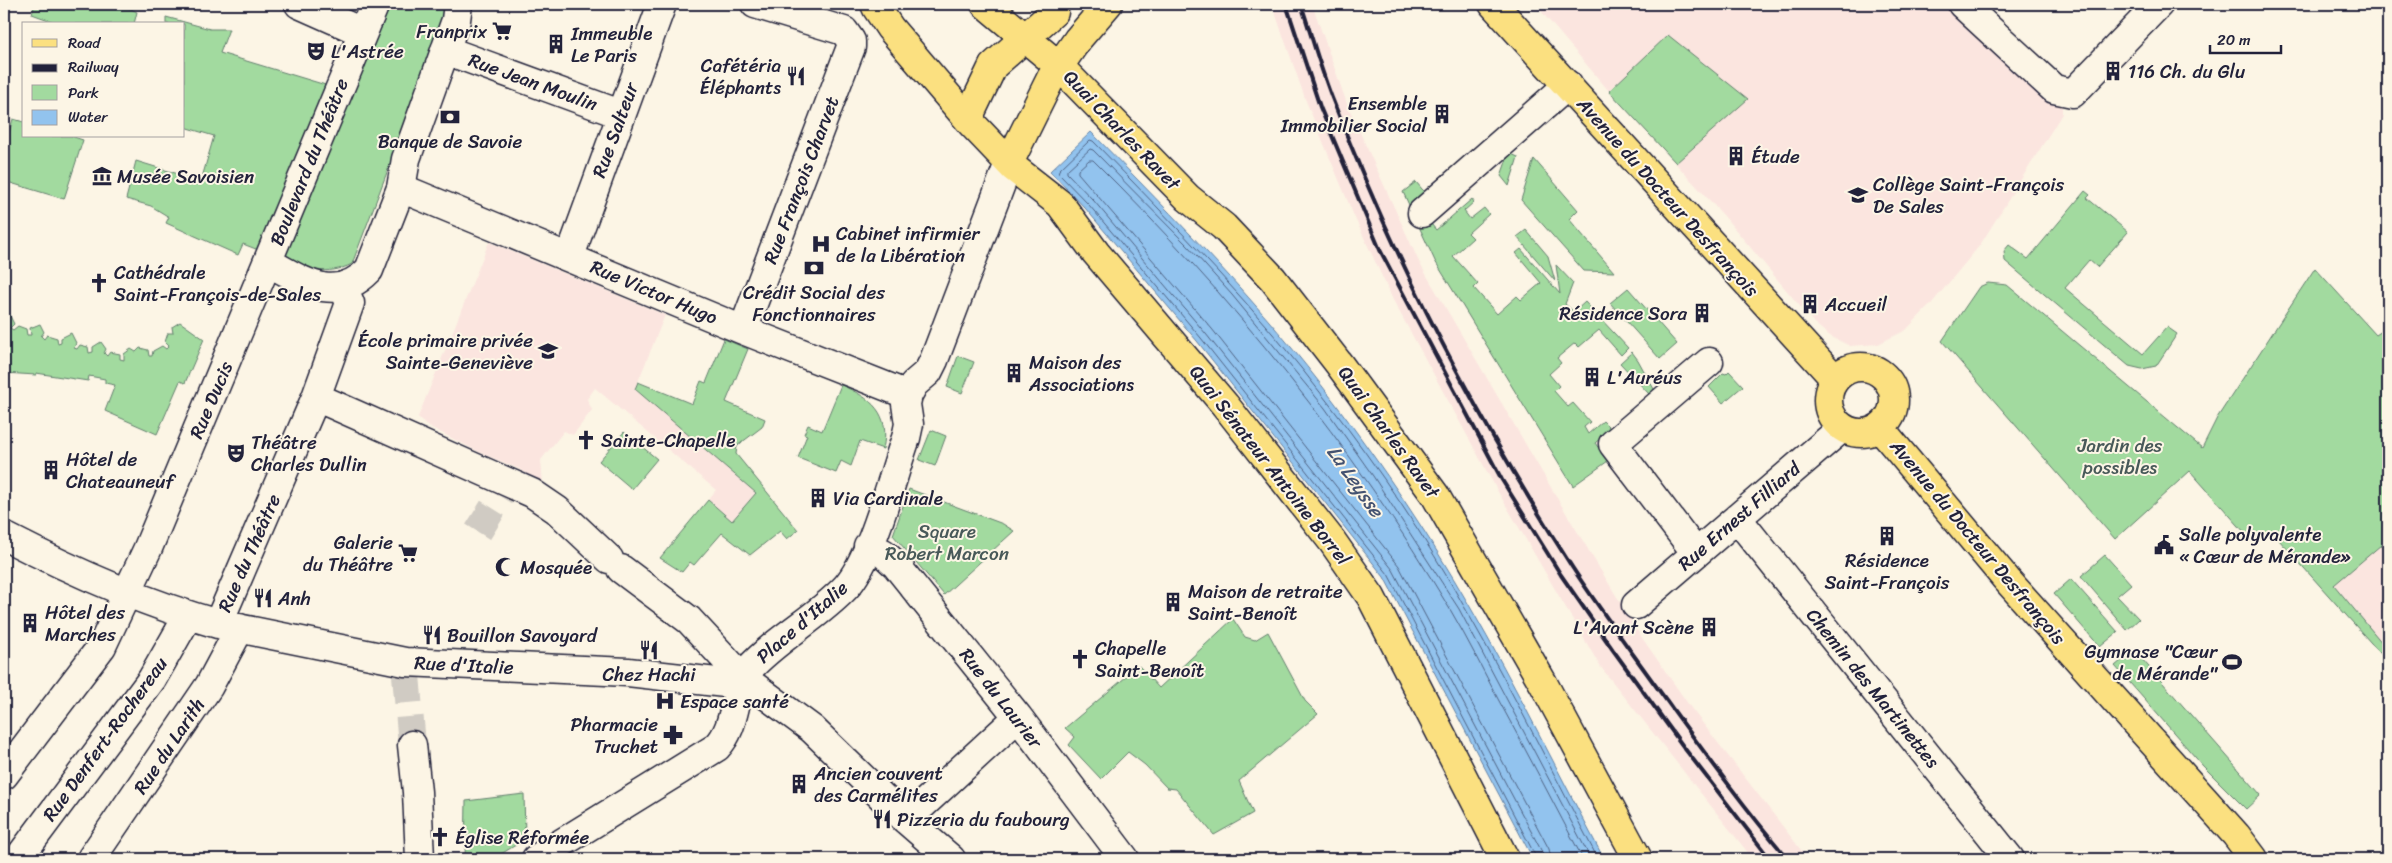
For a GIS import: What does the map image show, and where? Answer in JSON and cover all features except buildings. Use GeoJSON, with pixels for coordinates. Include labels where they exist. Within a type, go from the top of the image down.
{"type":"FeatureCollection","features":[{"type":"Feature","properties":{"kind":"main road","name":"Quai Sénateur Antoine Borrel"},"geometry":{"type":"LineString","coordinates":[[878,4],[876,7],[890,28],[971,123],[1009,163],[1060,204],[1096,253],[1225,405],[1332,541],[1371,597],[1505,859]]}},
{"type":"Feature","properties":{"kind":"main road"},"geometry":{"type":"LineString","coordinates":[[1009,163],[1041,96],[1059,66],[1108,4]]}},
{"type":"Feature","properties":{"kind":"main road"},"geometry":{"type":"LineString","coordinates":[[988,6],[1036,15],[1064,8]]}},
{"type":"Feature","properties":{"kind":"main road","name":"Quai Charles Ravet"},"geometry":{"type":"LineString","coordinates":[[988,6],[1059,66],[1188,198],[1224,227],[1273,279],[1391,432],[1436,495],[1638,859]]}},
{"type":"Feature","properties":{"kind":"main road","name":"Avenue du Docteur Desfrançois"},"geometry":{"type":"LineString","coordinates":[[1497,7],[1835,379]]}},
{"type":"Feature","properties":{"kind":"main road"},"geometry":{"type":"LineString","coordinates":[[971,123],[971,112],[994,66],[1064,8]]}},
{"type":"Feature","properties":{"kind":"main road"},"geometry":{"type":"LineString","coordinates":[[1857,366],[1873,368],[1888,380],[1894,397],[1893,410],[1889,418],[1880,428],[1872,432],[1859,433],[1842,428],[1831,415],[1828,407],[1828,394],[1835,379],[1845,370],[1857,366]]}},
{"type":"Feature","properties":{"kind":"main road","name":"Avenue du Docteur Desfrançois"},"geometry":{"type":"LineString","coordinates":[[1880,428],[2006,580],[2236,835]]}},
{"type":"Feature","properties":{"kind":"main road"},"geometry":{"type":"LineString","coordinates":[[2236,835],[2254,859]]}},
{"type":"Feature","properties":{"kind":"main road"},"geometry":{"type":"LineString","coordinates":[[2236,835],[2264,859]]}},
{"type":"Feature","properties":{"kind":"street"},"geometry":{"type":"LineString","coordinates":[[299,4],[362,32]]}},
{"type":"Feature","properties":{"kind":"street","name":"Boulevard du Théâtre"},"geometry":{"type":"LineString","coordinates":[[343,287],[325,289],[304,282],[268,262],[374,4]]}},
{"type":"Feature","properties":{"kind":"street"},"geometry":{"type":"LineString","coordinates":[[343,287],[359,280],[368,270],[402,188],[406,159],[456,20],[458,4]]}},
{"type":"Feature","properties":{"kind":"street","name":"Rue Salteur"},"geometry":{"type":"LineString","coordinates":[[570,256],[620,114],[662,4]]}},
{"type":"Feature","properties":{"kind":"street","name":"Rue François Charvet"},"geometry":{"type":"LineString","coordinates":[[743,330],[850,54],[851,42],[844,31],[755,4]]}},
{"type":"Feature","properties":{"kind":"street"},"geometry":{"type":"LineString","coordinates":[[1962,4],[2054,89],[2073,93],[2159,4]]}},
{"type":"Feature","properties":{"kind":"street","name":"Rue Jean Moulin"},"geometry":{"type":"LineString","coordinates":[[445,50],[620,114]]}},
{"type":"Feature","properties":{"kind":"street"},"geometry":{"type":"LineString","coordinates":[[1422,213],[1568,85]]}},
{"type":"Feature","properties":{"kind":"street"},"geometry":{"type":"LineString","coordinates":[[908,395],[914,384],[928,372],[934,360],[1009,163]]}},
{"type":"Feature","properties":{"kind":"street","name":"Rue Victor Hugo"},"geometry":{"type":"LineString","coordinates":[[402,188],[570,256],[743,330],[908,395]]}},
{"type":"Feature","properties":{"kind":"street","name":"Rue Ducis"},"geometry":{"type":"LineString","coordinates":[[4,776],[102,646],[152,539],[268,262]]}},
{"type":"Feature","properties":{"kind":"street","name":"Rue du Théâtre"},"geometry":{"type":"LineString","coordinates":[[229,626],[350,303],[343,287]]}},
{"type":"Feature","properties":{"kind":"street"},"geometry":{"type":"LineString","coordinates":[[1696,553],[1613,444],[1708,362]]}},
{"type":"Feature","properties":{"kind":"street","name":"Place d'Italie"},"geometry":{"type":"LineString","coordinates":[[743,678],[754,663],[848,586],[868,546],[906,438],[909,424],[906,404],[908,395]]}},
{"type":"Feature","properties":{"kind":"street"},"geometry":{"type":"LineString","coordinates":[[316,397],[508,484],[532,493],[557,510],[614,564],[689,620],[743,678],[812,729],[906,820],[951,859]]}},
{"type":"Feature","properties":{"kind":"street","name":"Rue Ernest Filliard"},"geometry":{"type":"LineString","coordinates":[[1636,605],[1842,428]]}},
{"type":"Feature","properties":{"kind":"street","name":"Chemin des Martinettes"},"geometry":{"type":"LineString","coordinates":[[1737,518],[2010,859]]}},
{"type":"Feature","properties":{"kind":"street","name":"Rue d'Italie"},"geometry":{"type":"LineString","coordinates":[[4,536],[50,560],[127,593],[188,616],[406,668],[628,672],[725,683],[743,678]]}},
{"type":"Feature","properties":{"kind":"street","name":"Rue du Laurier"},"geometry":{"type":"LineString","coordinates":[[868,546],[883,553],[896,565],[1018,717],[1125,859]]}},
{"type":"Feature","properties":{"kind":"street","name":"Rue Denfert-Rochereau"},"geometry":{"type":"LineString","coordinates":[[18,859],[152,679],[188,616]]}},
{"type":"Feature","properties":{"kind":"street","name":"Rue du Larith"},"geometry":{"type":"LineString","coordinates":[[91,859],[209,686],[229,626]]}},
{"type":"Feature","properties":{"kind":"street"},"geometry":{"type":"LineString","coordinates":[[536,859],[717,746],[730,728],[743,678]]}},
{"type":"Feature","properties":{"kind":"street"},"geometry":{"type":"LineString","coordinates":[[906,820],[1018,717]]}},
{"type":"Feature","properties":{"kind":"street"},"geometry":{"type":"LineString","coordinates":[[412,745],[417,792],[420,859]]}},
{"type":"Feature","properties":{"kind":"shaded area"},"geometry":{"type":"Polygon","coordinates":[[[1272,4],[1312,4],[1347,104],[1420,264],[1640,635],[1691,708],[1808,859],[1753,859],[1600,666],[1497,490],[1393,300],[1354,216],[1306,101],[1272,4]]]}},
{"type":"Feature","properties":{"kind":"shaded area","name":"Collège Saint-François De Sales"},"geometry":{"type":"Polygon","coordinates":[[[1535,4],[1953,4],[2062,106],[2062,114],[1980,245],[1932,303],[1906,330],[1878,344],[1850,346],[1830,336],[1814,323],[1724,216],[1609,91],[1535,4]]]}},
{"type":"Feature","properties":{"kind":"shaded area","name":"École primaire privée Sainte-Geneviève"},"geometry":{"type":"Polygon","coordinates":[[[489,242],[665,315],[635,389],[756,493],[732,521],[708,500],[716,490],[595,388],[587,399],[592,410],[573,435],[564,431],[541,460],[543,484],[519,469],[479,452],[426,425],[418,417],[489,242]]]}},
{"type":"Feature","properties":{"kind":"shaded area"},"geometry":{"type":"Polygon","coordinates":[[[2388,539],[2388,650],[2334,585],[2388,539]]]}},
{"type":"Feature","properties":{"kind":"green space"},"geometry":{"type":"Polygon","coordinates":[[[35,4],[131,4],[129,8],[137,12],[134,22],[54,22],[32,14],[35,4]]]}},
{"type":"Feature","properties":{"kind":"green space"},"geometry":{"type":"Polygon","coordinates":[[[381,4],[443,4],[447,15],[352,264],[343,268],[325,271],[308,268],[283,255],[381,4]]]}},
{"type":"Feature","properties":{"kind":"green space"},"geometry":{"type":"Polygon","coordinates":[[[166,17],[184,22],[166,22],[166,17]]]}},
{"type":"Feature","properties":{"kind":"green space"},"geometry":{"type":"Polygon","coordinates":[[[185,22],[210,29],[229,29],[220,53],[329,86],[261,251],[243,244],[238,255],[166,223],[169,217],[151,206],[126,199],[136,161],[201,181],[214,136],[185,127],[185,22]]]}},
{"type":"Feature","properties":{"kind":"green space"},"geometry":{"type":"Polygon","coordinates":[[[1668,35],[1748,99],[1676,163],[1609,91],[1668,35]]]}},
{"type":"Feature","properties":{"kind":"green space"},"geometry":{"type":"Polygon","coordinates":[[[13,119],[22,121],[22,138],[77,138],[83,140],[64,199],[4,181],[4,150],[13,119]]]}},
{"type":"Feature","properties":{"kind":"green space"},"geometry":{"type":"Polygon","coordinates":[[[1509,153],[1518,157],[1509,186],[1501,176],[1509,153]]]}},
{"type":"Feature","properties":{"kind":"green space"},"geometry":{"type":"Polygon","coordinates":[[[1534,159],[1578,210],[1569,219],[1614,272],[1584,271],[1521,200],[1534,159]]]}},
{"type":"Feature","properties":{"kind":"green space"},"geometry":{"type":"Polygon","coordinates":[[[1416,182],[1434,203],[1422,213],[1436,230],[1472,199],[1474,202],[1464,211],[1470,219],[1484,208],[1489,214],[1468,233],[1473,238],[1453,256],[1478,284],[1474,288],[1497,314],[1517,296],[1521,300],[1541,283],[1516,253],[1521,249],[1560,294],[1556,265],[1573,283],[1565,304],[1574,312],[1585,302],[1628,348],[1621,355],[1599,330],[1579,347],[1575,343],[1557,358],[1561,363],[1549,374],[1559,386],[1554,391],[1568,407],[1573,403],[1590,422],[1584,427],[1588,434],[1603,421],[1611,429],[1595,443],[1608,461],[1573,486],[1435,261],[1403,192],[1416,182]]]}},
{"type":"Feature","properties":{"kind":"green space"},"geometry":{"type":"Polygon","coordinates":[[[2085,191],[2090,195],[2087,198],[2128,232],[2097,267],[2089,260],[2065,288],[2143,354],[2167,327],[2177,334],[2156,366],[2142,369],[2129,366],[2005,261],[2004,251],[2009,245],[2028,259],[2085,191]]]}},
{"type":"Feature","properties":{"kind":"green space"},"geometry":{"type":"Polygon","coordinates":[[[1526,230],[1548,256],[1555,281],[1517,237],[1526,230]]]}},
{"type":"Feature","properties":{"kind":"green space","name":"Jardin des possibles"},"geometry":{"type":"Polygon","coordinates":[[[2315,268],[2376,335],[2388,327],[2388,539],[2334,585],[2388,650],[2388,662],[2270,530],[2254,543],[2190,471],[2115,539],[1942,341],[1979,287],[1988,283],[2007,285],[2202,448],[2217,418],[2315,268]]]}},
{"type":"Feature","properties":{"kind":"green space"},"geometry":{"type":"Polygon","coordinates":[[[1628,288],[1677,344],[1660,359],[1610,303],[1628,288]]]}},
{"type":"Feature","properties":{"kind":"green space"},"geometry":{"type":"Polygon","coordinates":[[[9,314],[14,324],[10,328],[13,330],[18,326],[26,329],[27,335],[31,335],[30,328],[40,324],[44,332],[41,336],[44,339],[47,335],[57,338],[58,344],[61,343],[61,338],[71,333],[76,343],[74,348],[77,349],[80,345],[88,347],[89,353],[93,352],[93,347],[101,342],[106,349],[104,353],[107,356],[110,352],[120,354],[120,359],[124,360],[124,354],[131,349],[136,352],[140,348],[148,350],[149,356],[152,356],[153,351],[162,346],[166,349],[169,346],[165,342],[168,333],[173,333],[172,327],[180,322],[204,339],[185,383],[180,381],[157,434],[105,411],[115,385],[105,383],[105,379],[89,376],[88,381],[36,373],[36,375],[4,373],[4,317],[9,314]]]}},
{"type":"Feature","properties":{"kind":"green space"},"geometry":{"type":"Polygon","coordinates":[[[724,339],[748,349],[726,402],[765,419],[762,427],[737,446],[736,454],[798,530],[787,539],[780,531],[750,555],[722,533],[694,565],[690,562],[682,572],[660,558],[708,500],[732,521],[756,493],[635,389],[638,382],[692,404],[701,381],[706,383],[724,339]]]}},
{"type":"Feature","properties":{"kind":"green space"},"geometry":{"type":"Polygon","coordinates":[[[1632,352],[1655,391],[1650,395],[1620,363],[1632,352]]]}},
{"type":"Feature","properties":{"kind":"green space"},"geometry":{"type":"Polygon","coordinates":[[[958,356],[974,362],[962,393],[947,387],[958,356]]]}},
{"type":"Feature","properties":{"kind":"green space"},"geometry":{"type":"Polygon","coordinates":[[[1729,371],[1743,386],[1723,403],[1709,387],[1723,373],[1726,374],[1729,371]]]}},
{"type":"Feature","properties":{"kind":"green space"},"geometry":{"type":"Polygon","coordinates":[[[841,385],[870,401],[881,416],[885,436],[883,449],[860,441],[851,466],[841,461],[836,473],[798,458],[807,435],[804,434],[808,425],[822,431],[841,385]]]}},
{"type":"Feature","properties":{"kind":"green space"},"geometry":{"type":"Polygon","coordinates":[[[931,430],[946,436],[935,466],[919,460],[931,430]]]}},
{"type":"Feature","properties":{"kind":"green space"},"geometry":{"type":"Polygon","coordinates":[[[624,432],[657,459],[632,489],[599,461],[624,432]]]}},
{"type":"Feature","properties":{"kind":"green space","name":"Square Robert Marcon"},"geometry":{"type":"Polygon","coordinates":[[[909,489],[1003,524],[1014,531],[944,595],[893,535],[909,489]]]}},
{"type":"Feature","properties":{"kind":"green space"},"geometry":{"type":"Polygon","coordinates":[[[2105,555],[2131,584],[2117,596],[2139,619],[2127,630],[2081,576],[2105,555]]]}},
{"type":"Feature","properties":{"kind":"green space"},"geometry":{"type":"Polygon","coordinates":[[[2071,579],[2118,632],[2100,647],[2054,594],[2071,579]]]}},
{"type":"Feature","properties":{"kind":"green space"},"geometry":{"type":"Polygon","coordinates":[[[1233,619],[1245,637],[1255,640],[1268,632],[1305,701],[1318,714],[1239,781],[1253,813],[1214,835],[1176,789],[1167,788],[1145,765],[1128,752],[1101,779],[1069,745],[1075,737],[1065,728],[1139,666],[1159,688],[1233,619]]]}},
{"type":"Feature","properties":{"kind":"green space"},"geometry":{"type":"Polygon","coordinates":[[[2134,650],[2261,795],[2246,809],[2203,766],[2115,666],[2134,650]]]}},
{"type":"Feature","properties":{"kind":"green space"},"geometry":{"type":"Polygon","coordinates":[[[524,794],[525,835],[519,843],[493,859],[465,859],[466,801],[524,794]]]}},
{"type":"Feature","properties":{"kind":"water","name":"La Leysse"},"geometry":{"type":"Polygon","coordinates":[[[1091,132],[1218,263],[1248,297],[1307,367],[1371,452],[1422,527],[1487,636],[1604,859],[1533,859],[1384,577],[1197,341],[1085,208],[1050,171],[1091,132]]]}},
{"type":"Feature","properties":{"kind":"tunnel"},"geometry":{"type":"LineString","coordinates":[[478,532],[506,487]]}},
{"type":"Feature","properties":{"kind":"tunnel"},"geometry":{"type":"LineString","coordinates":[[406,675],[412,745]]}},
{"type":"Feature","properties":{"kind":"railway"},"geometry":{"type":"LineString","coordinates":[[1286,4],[1320,107],[1380,250],[1502,480],[1561,575],[1613,650],[1685,749],[1770,859]]}},
{"type":"Feature","properties":{"kind":"railway"},"geometry":{"type":"LineString","coordinates":[[1301,4],[1329,91],[1384,223],[1441,341],[1504,456],[1572,567],[1605,615],[1723,777],[1788,859]]}},
{"type":"Feature","properties":{"kind":"place","name":"Franprix"},"geometry":{"type":"Point","coordinates":[502,31]}},
{"type":"Feature","properties":{"kind":"place","name":"Immeuble Le Paris"},"geometry":{"type":"Point","coordinates":[556,44]}},
{"type":"Feature","properties":{"kind":"place","name":"L'Astrée"},"geometry":{"type":"Point","coordinates":[316,51]}},
{"type":"Feature","properties":{"kind":"place","name":"116 Ch. du Glu"},"geometry":{"type":"Point","coordinates":[2113,71]}},
{"type":"Feature","properties":{"kind":"place","name":"Cafétéria Éléphants"},"geometry":{"type":"Point","coordinates":[796,76]}},
{"type":"Feature","properties":{"kind":"place","name":"Ensemble Immobilier Social"},"geometry":{"type":"Point","coordinates":[1442,114]}},
{"type":"Feature","properties":{"kind":"place","name":"Banque de Savoie"},"geometry":{"type":"Point","coordinates":[450,117]}},
{"type":"Feature","properties":{"kind":"place","name":"Étude"},"geometry":{"type":"Point","coordinates":[1736,156]}},
{"type":"Feature","properties":{"kind":"place","name":"Musée Savoisien"},"geometry":{"type":"Point","coordinates":[102,176]}},
{"type":"Feature","properties":{"kind":"place","name":"Collège Saint-François De Sales"},"geometry":{"type":"Point","coordinates":[1858,195]}},
{"type":"Feature","properties":{"kind":"place","name":"Cabinet infirmier de la Libération"},"geometry":{"type":"Point","coordinates":[821,244]}},
{"type":"Feature","properties":{"kind":"place","name":"Crédit Social des Fonctionnaires"},"geometry":{"type":"Point","coordinates":[814,268]}},
{"type":"Feature","properties":{"kind":"place","name":"Cathédrale Saint-François-de-Sales"},"geometry":{"type":"Point","coordinates":[99,283]}},
{"type":"Feature","properties":{"kind":"place","name":"Accueil"},"geometry":{"type":"Point","coordinates":[1810,304]}},
{"type":"Feature","properties":{"kind":"place","name":"Résidence Sora"},"geometry":{"type":"Point","coordinates":[1702,313]}},
{"type":"Feature","properties":{"kind":"place","name":"École primaire privée Sainte-Geneviève"},"geometry":{"type":"Point","coordinates":[548,351]}},
{"type":"Feature","properties":{"kind":"place","name":"Maison des Associations"},"geometry":{"type":"Point","coordinates":[1014,373]}},
{"type":"Feature","properties":{"kind":"place","name":"L'Auréus"},"geometry":{"type":"Point","coordinates":[1592,377]}},
{"type":"Feature","properties":{"kind":"place","name":"Sainte-Chapelle"},"geometry":{"type":"Point","coordinates":[586,440]}},
{"type":"Feature","properties":{"kind":"place","name":"Théâtre Charles Dullin"},"geometry":{"type":"Point","coordinates":[236,453]}},
{"type":"Feature","properties":{"kind":"place","name":"Hôtel de Chateauneuf"},"geometry":{"type":"Point","coordinates":[51,470]}},
{"type":"Feature","properties":{"kind":"place","name":"Via Cardinale"},"geometry":{"type":"Point","coordinates":[818,498]}},
{"type":"Feature","properties":{"kind":"place","name":"Résidence Saint-François"},"geometry":{"type":"Point","coordinates":[1887,536]}},
{"type":"Feature","properties":{"kind":"place","name":"Salle polyvalente « Cœur de Mérande»"},"geometry":{"type":"Point","coordinates":[2164,545]}},
{"type":"Feature","properties":{"kind":"place","name":"Galerie du Théâtre"},"geometry":{"type":"Point","coordinates":[408,553]}},
{"type":"Feature","properties":{"kind":"place","name":"Mosquée"},"geometry":{"type":"Point","coordinates":[505,567]}},
{"type":"Feature","properties":{"kind":"place","name":"Anh"},"geometry":{"type":"Point","coordinates":[263,598]}},
{"type":"Feature","properties":{"kind":"place","name":"Maison de retraite Saint-Benoît"},"geometry":{"type":"Point","coordinates":[1173,602]}},
{"type":"Feature","properties":{"kind":"place","name":"Hôtel des Marches"},"geometry":{"type":"Point","coordinates":[30,623]}},
{"type":"Feature","properties":{"kind":"place","name":"L'Avant Scène"},"geometry":{"type":"Point","coordinates":[1709,627]}},
{"type":"Feature","properties":{"kind":"place","name":"Bouillon Savoyard"},"geometry":{"type":"Point","coordinates":[432,635]}},
{"type":"Feature","properties":{"kind":"place","name":"Chez Hachi"},"geometry":{"type":"Point","coordinates":[649,650]}},
{"type":"Feature","properties":{"kind":"place","name":"Chapelle Saint-Benoît"},"geometry":{"type":"Point","coordinates":[1080,659]}},
{"type":"Feature","properties":{"kind":"place","name":"Gymnase \"Cœur de Mérande\""},"geometry":{"type":"Point","coordinates":[2232,662]}},
{"type":"Feature","properties":{"kind":"place","name":"Espace santé"},"geometry":{"type":"Point","coordinates":[665,701]}},
{"type":"Feature","properties":{"kind":"place","name":"Pharmacie Truchet"},"geometry":{"type":"Point","coordinates":[673,735]}},
{"type":"Feature","properties":{"kind":"place","name":"Ancien couvent des Carmélites"},"geometry":{"type":"Point","coordinates":[799,784]}},
{"type":"Feature","properties":{"kind":"place","name":"Pizzeria du faubourg"},"geometry":{"type":"Point","coordinates":[882,819]}},
{"type":"Feature","properties":{"kind":"place","name":"Église Réformée"},"geometry":{"type":"Point","coordinates":[440,837]}}]}
